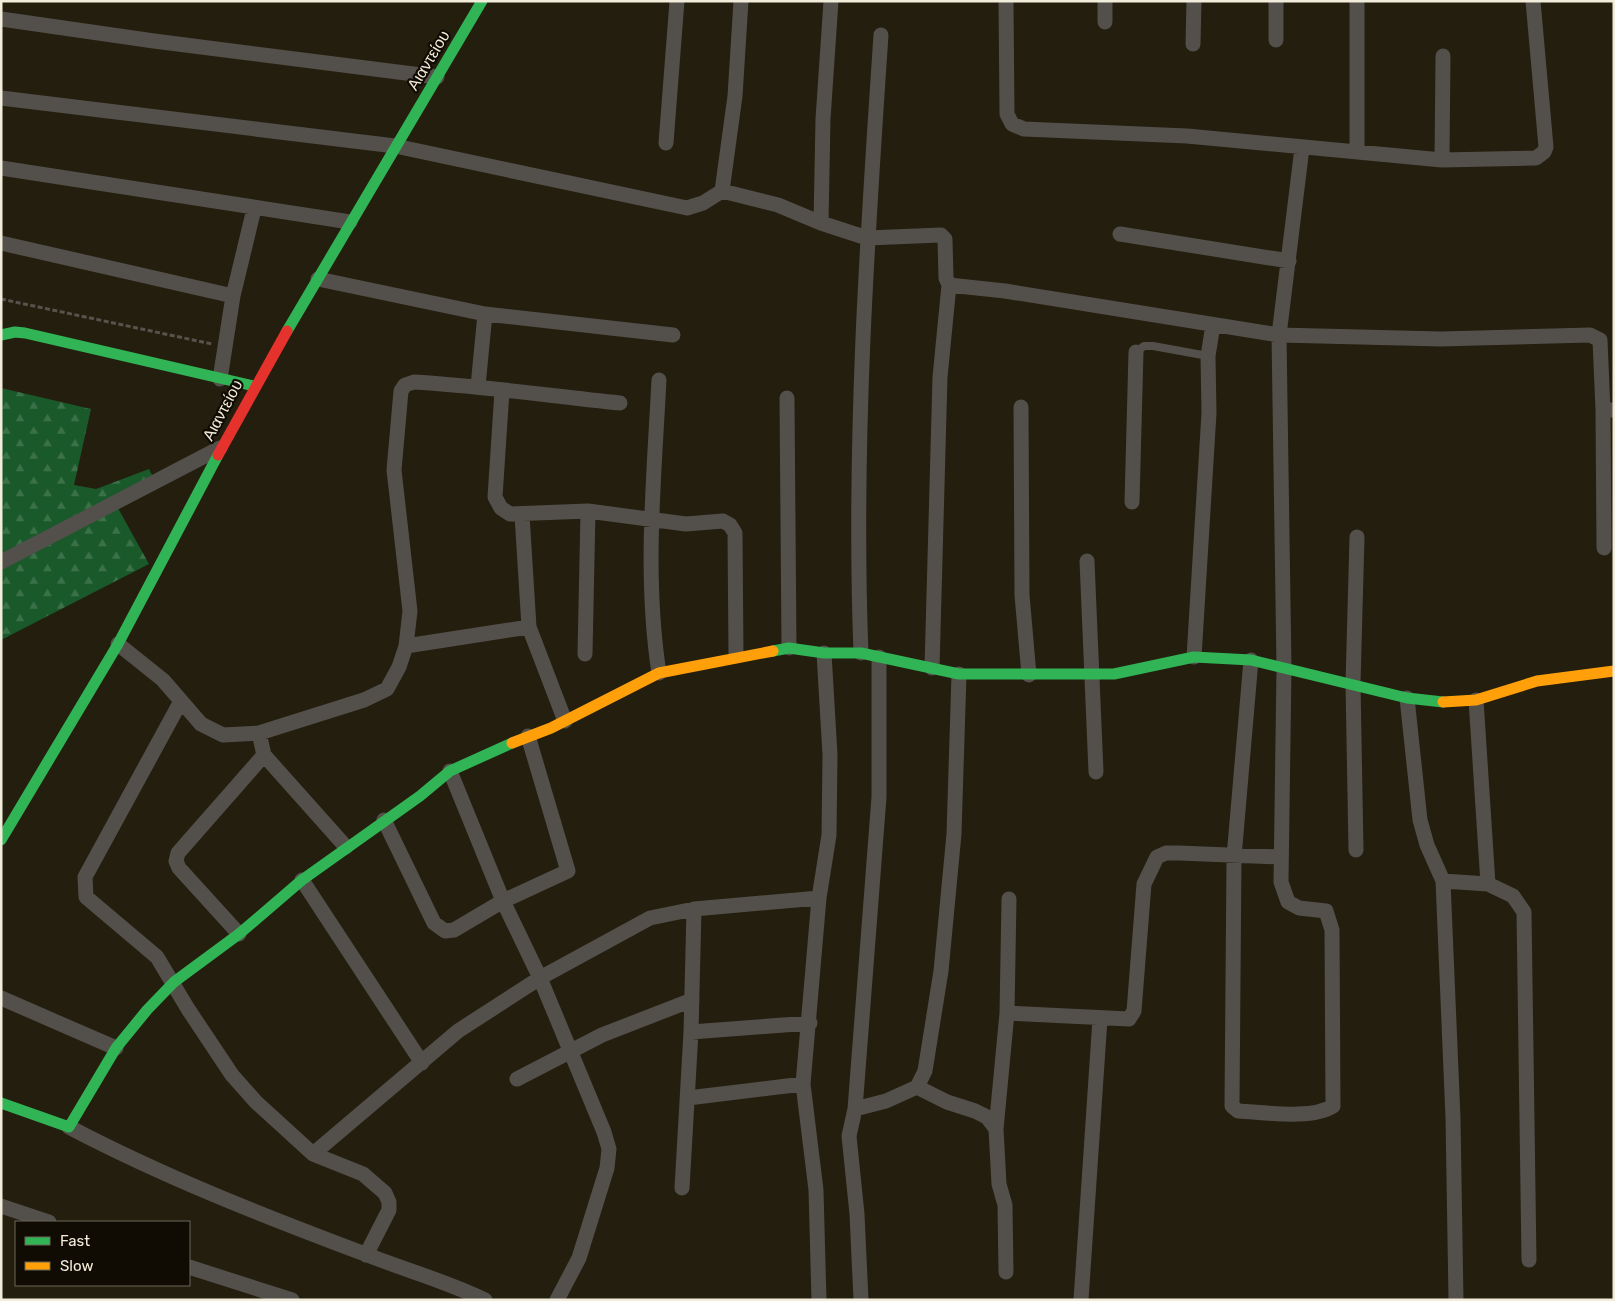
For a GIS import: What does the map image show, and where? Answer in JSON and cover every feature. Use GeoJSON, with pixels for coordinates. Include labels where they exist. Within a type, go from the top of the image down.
{"type":"FeatureCollection","features":[{"type":"Feature","properties":{"kind":"street","name":"Αιαντείου"},"geometry":{"type":"LineString","coordinates":[[1,840],[118,644],[254,386],[482,1]]}},
{"type":"Feature","properties":{"kind":"street"},"geometry":{"type":"LineString","coordinates":[[666,143],[677,1]]}},
{"type":"Feature","properties":{"kind":"street"},"geometry":{"type":"LineString","coordinates":[[722,191],[736,96],[741,1]]}},
{"type":"Feature","properties":{"kind":"street"},"geometry":{"type":"LineString","coordinates":[[821,223],[823,119],[831,1]]}},
{"type":"Feature","properties":{"kind":"street"},"geometry":{"type":"LineString","coordinates":[[1006,1],[1007,114],[1012,124],[1024,129],[1187,136],[1442,160],[1536,158],[1544,152],[1546,147],[1533,1]]}},
{"type":"Feature","properties":{"kind":"street"},"geometry":{"type":"LineString","coordinates":[[1105,1],[1105,22]]}},
{"type":"Feature","properties":{"kind":"street"},"geometry":{"type":"LineString","coordinates":[[1194,1],[1194,44]]}},
{"type":"Feature","properties":{"kind":"street"},"geometry":{"type":"LineString","coordinates":[[1276,1],[1276,40]]}},
{"type":"Feature","properties":{"kind":"street"},"geometry":{"type":"LineString","coordinates":[[1357,1],[1357,152]]}},
{"type":"Feature","properties":{"kind":"street"},"geometry":{"type":"LineString","coordinates":[[1,19],[154,41],[437,77]]}},
{"type":"Feature","properties":{"kind":"street"},"geometry":{"type":"LineString","coordinates":[[862,654],[857,552],[858,454],[867,238],[881,35]]}},
{"type":"Feature","properties":{"kind":"street"},"geometry":{"type":"LineString","coordinates":[[1442,160],[1443,56]]}},
{"type":"Feature","properties":{"kind":"street"},"geometry":{"type":"LineString","coordinates":[[1,98],[395,146],[686,208],[703,203],[722,191],[778,205],[821,223],[867,238],[941,235],[945,239],[946,278],[949,285],[940,377],[932,668]]}},
{"type":"Feature","properties":{"kind":"street"},"geometry":{"type":"LineString","coordinates":[[1251,660],[1234,856],[1232,1106],[1238,1111],[1310,1113],[1325,1111],[1333,1106],[1332,930],[1326,911],[1299,908],[1288,902],[1281,882],[1280,857],[1284,668],[1279,335],[1290,261],[1302,148]]}},
{"type":"Feature","properties":{"kind":"street"},"geometry":{"type":"LineString","coordinates":[[1,168],[254,209],[350,222]]}},
{"type":"Feature","properties":{"kind":"street"},"geometry":{"type":"LineString","coordinates":[[220,379],[233,296],[254,209]]}},
{"type":"Feature","properties":{"kind":"street"},"geometry":{"type":"LineString","coordinates":[[1120,234],[1290,261]]}},
{"type":"Feature","properties":{"kind":"street"},"geometry":{"type":"LineString","coordinates":[[1,243],[233,296]]}},
{"type":"Feature","properties":{"kind":"street"},"geometry":{"type":"LineString","coordinates":[[318,279],[486,314],[673,335]]}},
{"type":"Feature","properties":{"kind":"street"},"geometry":{"type":"LineString","coordinates":[[949,285],[1022,293],[1279,335],[1441,339],[1590,335],[1600,340],[1608,410],[1604,548]]}},
{"type":"Feature","properties":{"kind":"street"},"geometry":{"type":"LineString","coordinates":[[478,386],[486,314]]}},
{"type":"Feature","properties":{"kind":"street"},"geometry":{"type":"LineString","coordinates":[[1194,657],[1209,413],[1208,356],[1213,325]]}},
{"type":"Feature","properties":{"kind":"street"},"geometry":{"type":"LineString","coordinates":[[1,335],[15,332],[25,333],[254,386]]}},
{"type":"Feature","properties":{"kind":"street"},"geometry":{"type":"LineString","coordinates":[[1132,502],[1136,352]]}},
{"type":"Feature","properties":{"kind":"street"},"geometry":{"type":"LineString","coordinates":[[659,380],[652,520],[652,624],[659,673]]}},
{"type":"Feature","properties":{"kind":"street"},"geometry":{"type":"LineString","coordinates":[[118,644],[163,680],[201,724],[223,735],[259,733],[364,700],[386,689],[399,667],[406,646],[410,611],[394,470],[401,391],[405,385],[414,382],[478,386],[502,391],[620,403]]}},
{"type":"Feature","properties":{"kind":"street"},"geometry":{"type":"LineString","coordinates":[[502,391],[495,498],[501,508],[510,514],[588,511],[686,524],[723,521],[730,525],[735,533],[736,656]]}},
{"type":"Feature","properties":{"kind":"street"},"geometry":{"type":"LineString","coordinates":[[787,398],[789,648]]}},
{"type":"Feature","properties":{"kind":"street"},"geometry":{"type":"LineString","coordinates":[[1021,407],[1022,596],[1029,675]]}},
{"type":"Feature","properties":{"kind":"street"},"geometry":{"type":"LineString","coordinates":[[1,562],[220,448]]}},
{"type":"Feature","properties":{"kind":"street"},"geometry":{"type":"LineString","coordinates":[[585,654],[588,511]]}},
{"type":"Feature","properties":{"kind":"street"},"geometry":{"type":"LineString","coordinates":[[522,515],[529,627],[565,721]]}},
{"type":"Feature","properties":{"kind":"street"},"geometry":{"type":"LineString","coordinates":[[1356,850],[1353,683],[1357,537]]}},
{"type":"Feature","properties":{"kind":"street"},"geometry":{"type":"LineString","coordinates":[[1087,561],[1096,772]]}},
{"type":"Feature","properties":{"kind":"street"},"geometry":{"type":"LineString","coordinates":[[406,646],[529,627]]}},
{"type":"Feature","properties":{"kind":"street"},"geometry":{"type":"LineString","coordinates":[[69,1127],[116,1048],[147,1010],[174,982],[238,934],[302,880],[420,796],[450,771],[565,721],[659,673],[736,656],[789,648],[824,653],[879,656],[959,674],[1114,674],[1194,657],[1251,660],[1353,683],[1407,698],[1448,703],[1476,700],[1537,681],[1614,671]]}},
{"type":"Feature","properties":{"kind":"street"},"geometry":{"type":"LineString","coordinates":[[820,1300],[816,1190],[803,1084],[810,1023],[819,898],[829,835],[830,755],[824,653]]}},
{"type":"Feature","properties":{"kind":"street"},"geometry":{"type":"LineString","coordinates":[[861,1300],[857,1214],[849,1136],[855,1109],[879,797],[879,656]]}},
{"type":"Feature","properties":{"kind":"street"},"geometry":{"type":"LineString","coordinates":[[855,1109],[886,1101],[917,1087],[925,1070],[941,971],[954,834],[959,674]]}},
{"type":"Feature","properties":{"kind":"street"},"geometry":{"type":"LineString","coordinates":[[1407,698],[1420,820],[1427,845],[1443,881],[1453,1118],[1456,1300]]}},
{"type":"Feature","properties":{"kind":"street"},"geometry":{"type":"LineString","coordinates":[[1476,700],[1488,884]]}},
{"type":"Feature","properties":{"kind":"street"},"geometry":{"type":"LineString","coordinates":[[181,701],[85,877],[86,898],[157,957],[174,982],[188,1009],[232,1075],[256,1102],[313,1154],[363,1174],[385,1193],[389,1202],[389,1210],[366,1255]]}},
{"type":"Feature","properties":{"kind":"street"},"geometry":{"type":"LineString","coordinates":[[259,733],[264,755],[346,847]]}},
{"type":"Feature","properties":{"kind":"street"},"geometry":{"type":"LineString","coordinates":[[384,820],[434,923],[445,931],[454,930],[503,901],[568,871],[528,736]]}},
{"type":"Feature","properties":{"kind":"street"},"geometry":{"type":"LineString","coordinates":[[238,934],[179,868],[176,861],[178,853],[264,755]]}},
{"type":"Feature","properties":{"kind":"street"},"geometry":{"type":"LineString","coordinates":[[450,771],[503,901],[540,978],[604,1132],[609,1149],[607,1168],[579,1258],[558,1300]]}},
{"type":"Feature","properties":{"kind":"street"},"geometry":{"type":"LineString","coordinates":[[1007,1013],[1129,1019],[1134,1011],[1144,884],[1153,861],[1166,853],[1280,857]]}},
{"type":"Feature","properties":{"kind":"street"},"geometry":{"type":"LineString","coordinates":[[302,880],[422,1063]]}},
{"type":"Feature","properties":{"kind":"street"},"geometry":{"type":"LineString","coordinates":[[1443,881],[1488,884],[1513,896],[1524,912],[1529,1260]]}},
{"type":"Feature","properties":{"kind":"street"},"geometry":{"type":"LineString","coordinates":[[313,1154],[458,1031],[540,978],[650,918],[694,910],[819,898]]}},
{"type":"Feature","properties":{"kind":"street"},"geometry":{"type":"LineString","coordinates":[[1006,1272],[1006,1205],[999,1184],[996,1129],[1007,1013],[1009,899]]}},
{"type":"Feature","properties":{"kind":"street"},"geometry":{"type":"LineString","coordinates":[[682,1188],[691,1032],[694,910]]}},
{"type":"Feature","properties":{"kind":"street"},"geometry":{"type":"LineString","coordinates":[[1,998],[116,1048]]}},
{"type":"Feature","properties":{"kind":"street"},"geometry":{"type":"LineString","coordinates":[[517,1079],[569,1050],[692,1000]]}},
{"type":"Feature","properties":{"kind":"street"},"geometry":{"type":"LineString","coordinates":[[1081,1300],[1100,1019]]}},
{"type":"Feature","properties":{"kind":"street"},"geometry":{"type":"LineString","coordinates":[[691,1032],[810,1023]]}},
{"type":"Feature","properties":{"kind":"street"},"geometry":{"type":"LineString","coordinates":[[688,1098],[803,1084]]}},
{"type":"Feature","properties":{"kind":"street"},"geometry":{"type":"LineString","coordinates":[[917,1087],[948,1102],[987,1117],[996,1129]]}},
{"type":"Feature","properties":{"kind":"street"},"geometry":{"type":"LineString","coordinates":[[1,1103],[69,1127],[137,1163],[366,1255],[457,1286],[485,1300]]}},
{"type":"Feature","properties":{"kind":"street"},"geometry":{"type":"LineString","coordinates":[[1,1206],[46,1221]]}},
{"type":"Feature","properties":{"kind":"street"},"geometry":{"type":"LineString","coordinates":[[190,1267],[292,1300]]}},
{"type":"Feature","properties":{"kind":"lane"},"geometry":{"type":"LineString","coordinates":[[1136,352],[1144,346],[1153,346],[1208,356]]}},
{"type":"Feature","properties":{"kind":"path"},"geometry":{"type":"LineString","coordinates":[[1,299],[225,347]]}},
{"type":"Feature","properties":{"kind":"green space"},"geometry":{"type":"Polygon","coordinates":[[[1,388],[91,409],[74,485],[96,489],[149,469],[154,479],[114,501],[149,564],[1,640],[1,388]]]}},
{"type":"Feature","properties":{"kind":"traffic: fast"},"geometry":{"type":"LineString","coordinates":[[287,331],[482,1]]}},
{"type":"Feature","properties":{"kind":"traffic: fast"},"geometry":{"type":"LineString","coordinates":[[1,335],[15,332],[25,333],[254,386]]}},
{"type":"Feature","properties":{"kind":"traffic: fast"},"geometry":{"type":"LineString","coordinates":[[1,840],[118,644],[218,455]]}},
{"type":"Feature","properties":{"kind":"traffic: fast"},"geometry":{"type":"LineString","coordinates":[[773,651],[789,648],[824,653],[861,653],[959,674],[1114,674],[1194,657],[1251,660],[1407,698],[1443,702]]}},
{"type":"Feature","properties":{"kind":"traffic: fast"},"geometry":{"type":"LineString","coordinates":[[1,1103],[69,1127],[116,1048],[147,1010],[174,982],[239,934],[302,880],[420,796],[450,771],[512,743]]}},
{"type":"Feature","properties":{"kind":"traffic: slow"},"geometry":{"type":"LineString","coordinates":[[512,743],[551,728],[659,673],[773,651]]}},
{"type":"Feature","properties":{"kind":"traffic: slow"},"geometry":{"type":"LineString","coordinates":[[1443,702],[1476,700],[1537,681],[1614,671]]}},
{"type":"Feature","properties":{"kind":"traffic: jam"},"geometry":{"type":"LineString","coordinates":[[218,455],[287,331]]}}]}
